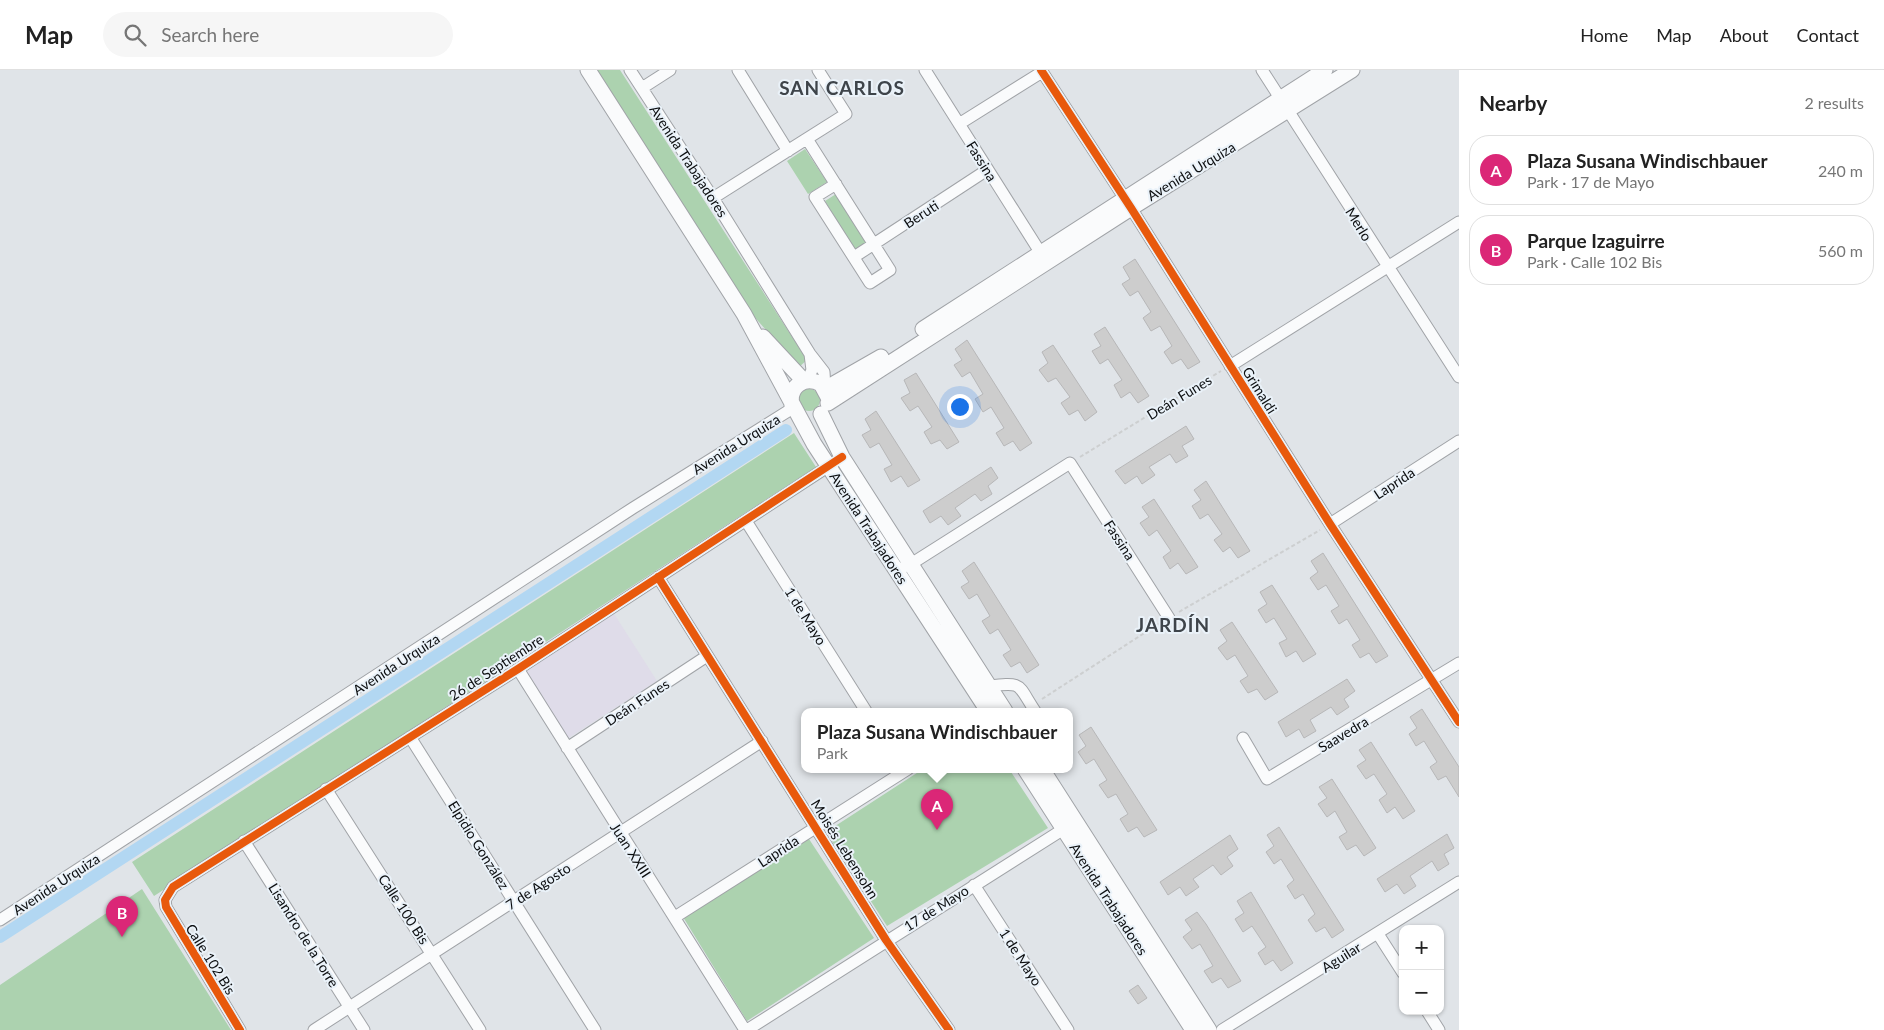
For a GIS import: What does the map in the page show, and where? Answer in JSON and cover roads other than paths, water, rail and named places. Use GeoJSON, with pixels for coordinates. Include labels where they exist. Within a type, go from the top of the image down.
{"type":"FeatureCollection","features":[{"type":"Feature","properties":{"kind":"main road","name":"Avenida Trabajadores"},"geometry":{"type":"LineString","coordinates":[[588,70],[744,314],[794,408],[829,467],[986,708]]}},
{"type":"Feature","properties":{"kind":"main road","name":"Avenida Urquiza"},"geometry":{"type":"LineString","coordinates":[[825,399],[1127,203],[1280,98],[1325,70]]}},
{"type":"Feature","properties":{"kind":"main road","name":"Avenida Urquiza"},"geometry":{"type":"LineString","coordinates":[[825,399],[880,357],[1040,252],[1289,112],[1352,70]]}},
{"type":"Feature","properties":{"kind":"main road","name":"Avenida Trabajadores"},"geometry":{"type":"LineString","coordinates":[[744,314],[778,355],[805,381]]}},
{"type":"Feature","properties":{"kind":"main road"},"geometry":{"type":"LineString","coordinates":[[805,381],[816,382],[825,399],[811,418],[794,408],[792,394],[794,388],[805,381]]}},
{"type":"Feature","properties":{"kind":"main road","name":"Avenida Trabajadores"},"geometry":{"type":"LineString","coordinates":[[825,399],[842,457],[989,686],[1001,708]]}},
{"type":"Feature","properties":{"kind":"main road","name":"Avenida Trabajadores"},"geometry":{"type":"LineString","coordinates":[[1028,773],[1069,825],[1209,1030]]}},
{"type":"Feature","properties":{"kind":"main road","name":"Avenida Trabajadores"},"geometry":{"type":"LineString","coordinates":[[1044,773],[1069,825],[1193,1030]]}},
{"type":"Feature","properties":{"kind":"street","name":"Avenida Trabajadores"},"geometry":{"type":"LineString","coordinates":[[630,70],[713,198],[810,354],[824,372],[825,399]]}},
{"type":"Feature","properties":{"kind":"street"},"geometry":{"type":"LineString","coordinates":[[642,88],[670,70]]}},
{"type":"Feature","properties":{"kind":"street"},"geometry":{"type":"LineString","coordinates":[[738,70],[788,151]]}},
{"type":"Feature","properties":{"kind":"street"},"geometry":{"type":"LineString","coordinates":[[713,198],[846,114],[818,70]]}},
{"type":"Feature","properties":{"kind":"street","name":"Fassina"},"geometry":{"type":"LineString","coordinates":[[926,70],[1040,252]]}},
{"type":"Feature","properties":{"kind":"street","name":"Merlo"},"geometry":{"type":"LineString","coordinates":[[1262,70],[1386,267],[1459,377]]}},
{"type":"Feature","properties":{"kind":"street"},"geometry":{"type":"LineString","coordinates":[[959,124],[1041,71]]}},
{"type":"Feature","properties":{"kind":"street","name":"Grimaldi"},"geometry":{"type":"LineString","coordinates":[[1041,71],[1127,203],[1330,524],[1459,722]]}},
{"type":"Feature","properties":{"kind":"street"},"geometry":{"type":"LineString","coordinates":[[807,139],[836,184],[890,270],[870,282],[815,197],[836,184]]}},
{"type":"Feature","properties":{"kind":"street","name":"Beruti"},"geometry":{"type":"LineString","coordinates":[[854,257],[988,170]]}},
{"type":"Feature","properties":{"kind":"street"},"geometry":{"type":"LineString","coordinates":[[1230,366],[1459,222]]}},
{"type":"Feature","properties":{"kind":"street"},"geometry":{"type":"LineString","coordinates":[[805,381],[812,370],[810,354]]}},
{"type":"Feature","properties":{"kind":"street","name":"Avenida Urquiza"},"geometry":{"type":"LineString","coordinates":[[0,920],[633,508],[794,408]]}},
{"type":"Feature","properties":{"kind":"street","name":"Laprida"},"geometry":{"type":"LineString","coordinates":[[1330,524],[1459,441]]}},
{"type":"Feature","properties":{"kind":"street","name":"26 de Septiembre"},"geometry":{"type":"LineString","coordinates":[[166,900],[173,887],[518,669],[842,457]]}},
{"type":"Feature","properties":{"kind":"street","name":"Fassina"},"geometry":{"type":"LineString","coordinates":[[911,564],[1070,463],[1170,618]]}},
{"type":"Feature","properties":{"kind":"street","name":"1 de Mayo"},"geometry":{"type":"LineString","coordinates":[[746,521],[864,708]]}},
{"type":"Feature","properties":{"kind":"street"},"geometry":{"type":"LineString","coordinates":[[897,570],[911,564]]}},
{"type":"Feature","properties":{"kind":"street","name":"Moisés Lebensohn"},"geometry":{"type":"LineString","coordinates":[[658,577],[817,826],[886,940],[944,1028]]}},
{"type":"Feature","properties":{"kind":"street","name":"Deán Funes"},"geometry":{"type":"LineString","coordinates":[[567,748],[707,656]]}},
{"type":"Feature","properties":{"kind":"street","name":"Saavedra"},"geometry":{"type":"LineString","coordinates":[[1243,738],[1267,780],[1459,663]]}},
{"type":"Feature","properties":{"kind":"street","name":"Juan XXIII"},"geometry":{"type":"LineString","coordinates":[[518,669],[746,1030]]}},
{"type":"Feature","properties":{"kind":"street"},"geometry":{"type":"LineString","coordinates":[[989,686],[1013,683],[1021,688],[1033,708]]}},
{"type":"Feature","properties":{"kind":"street","name":"Elpidio González"},"geometry":{"type":"LineString","coordinates":[[410,737],[515,901],[594,1030]]}},
{"type":"Feature","properties":{"kind":"street","name":"7 de Agosto"},"geometry":{"type":"LineString","coordinates":[[314,1030],[762,741]]}},
{"type":"Feature","properties":{"kind":"street","name":"Laprida"},"geometry":{"type":"LineString","coordinates":[[675,918],[900,773]]}},
{"type":"Feature","properties":{"kind":"street","name":"Calle 100 Bis"},"geometry":{"type":"LineString","coordinates":[[326,789],[480,1030]]}},
{"type":"Feature","properties":{"kind":"street","name":"17 de Mayo"},"geometry":{"type":"LineString","coordinates":[[746,1030],[1069,825]]}},
{"type":"Feature","properties":{"kind":"street","name":"Lisandro de la Torre"},"geometry":{"type":"LineString","coordinates":[[244,841],[364,1030]]}},
{"type":"Feature","properties":{"kind":"street","name":"Aguilar"},"geometry":{"type":"LineString","coordinates":[[1222,1030],[1459,882]]}},
{"type":"Feature","properties":{"kind":"street","name":"1 de Mayo"},"geometry":{"type":"LineString","coordinates":[[974,885],[1068,1030]]}},
{"type":"Feature","properties":{"kind":"street","name":"Calle 102 Bis"},"geometry":{"type":"LineString","coordinates":[[166,900],[166,907],[172,919],[240,1030]]}},
{"type":"Feature","properties":{"kind":"street"},"geometry":{"type":"LineString","coordinates":[[1378,934],[1401,970]]}},
{"type":"Feature","properties":{"kind":"street"},"geometry":{"type":"LineString","coordinates":[[1430,1015],[1439,1030]]}},
{"type":"Feature","properties":{"kind":"waterway"},"geometry":{"type":"LineString","coordinates":[[0,937],[786,430]]}},
{"type":"Feature","properties":{"kind":"place","name":"Plaza Susana Windischbauer"},"geometry":{"type":"Point","coordinates":[937,830]}},
{"type":"Feature","properties":{"kind":"place","name":"Parque Izaguirre"},"geometry":{"type":"Point","coordinates":[122,937]}},
{"type":"Feature","properties":{"kind":"district","name":"SAN CARLOS"},"geometry":{"type":"Point","coordinates":[842,87]}},
{"type":"Feature","properties":{"kind":"district","name":"JARDÍN"},"geometry":{"type":"Point","coordinates":[1173,624]}}]}
